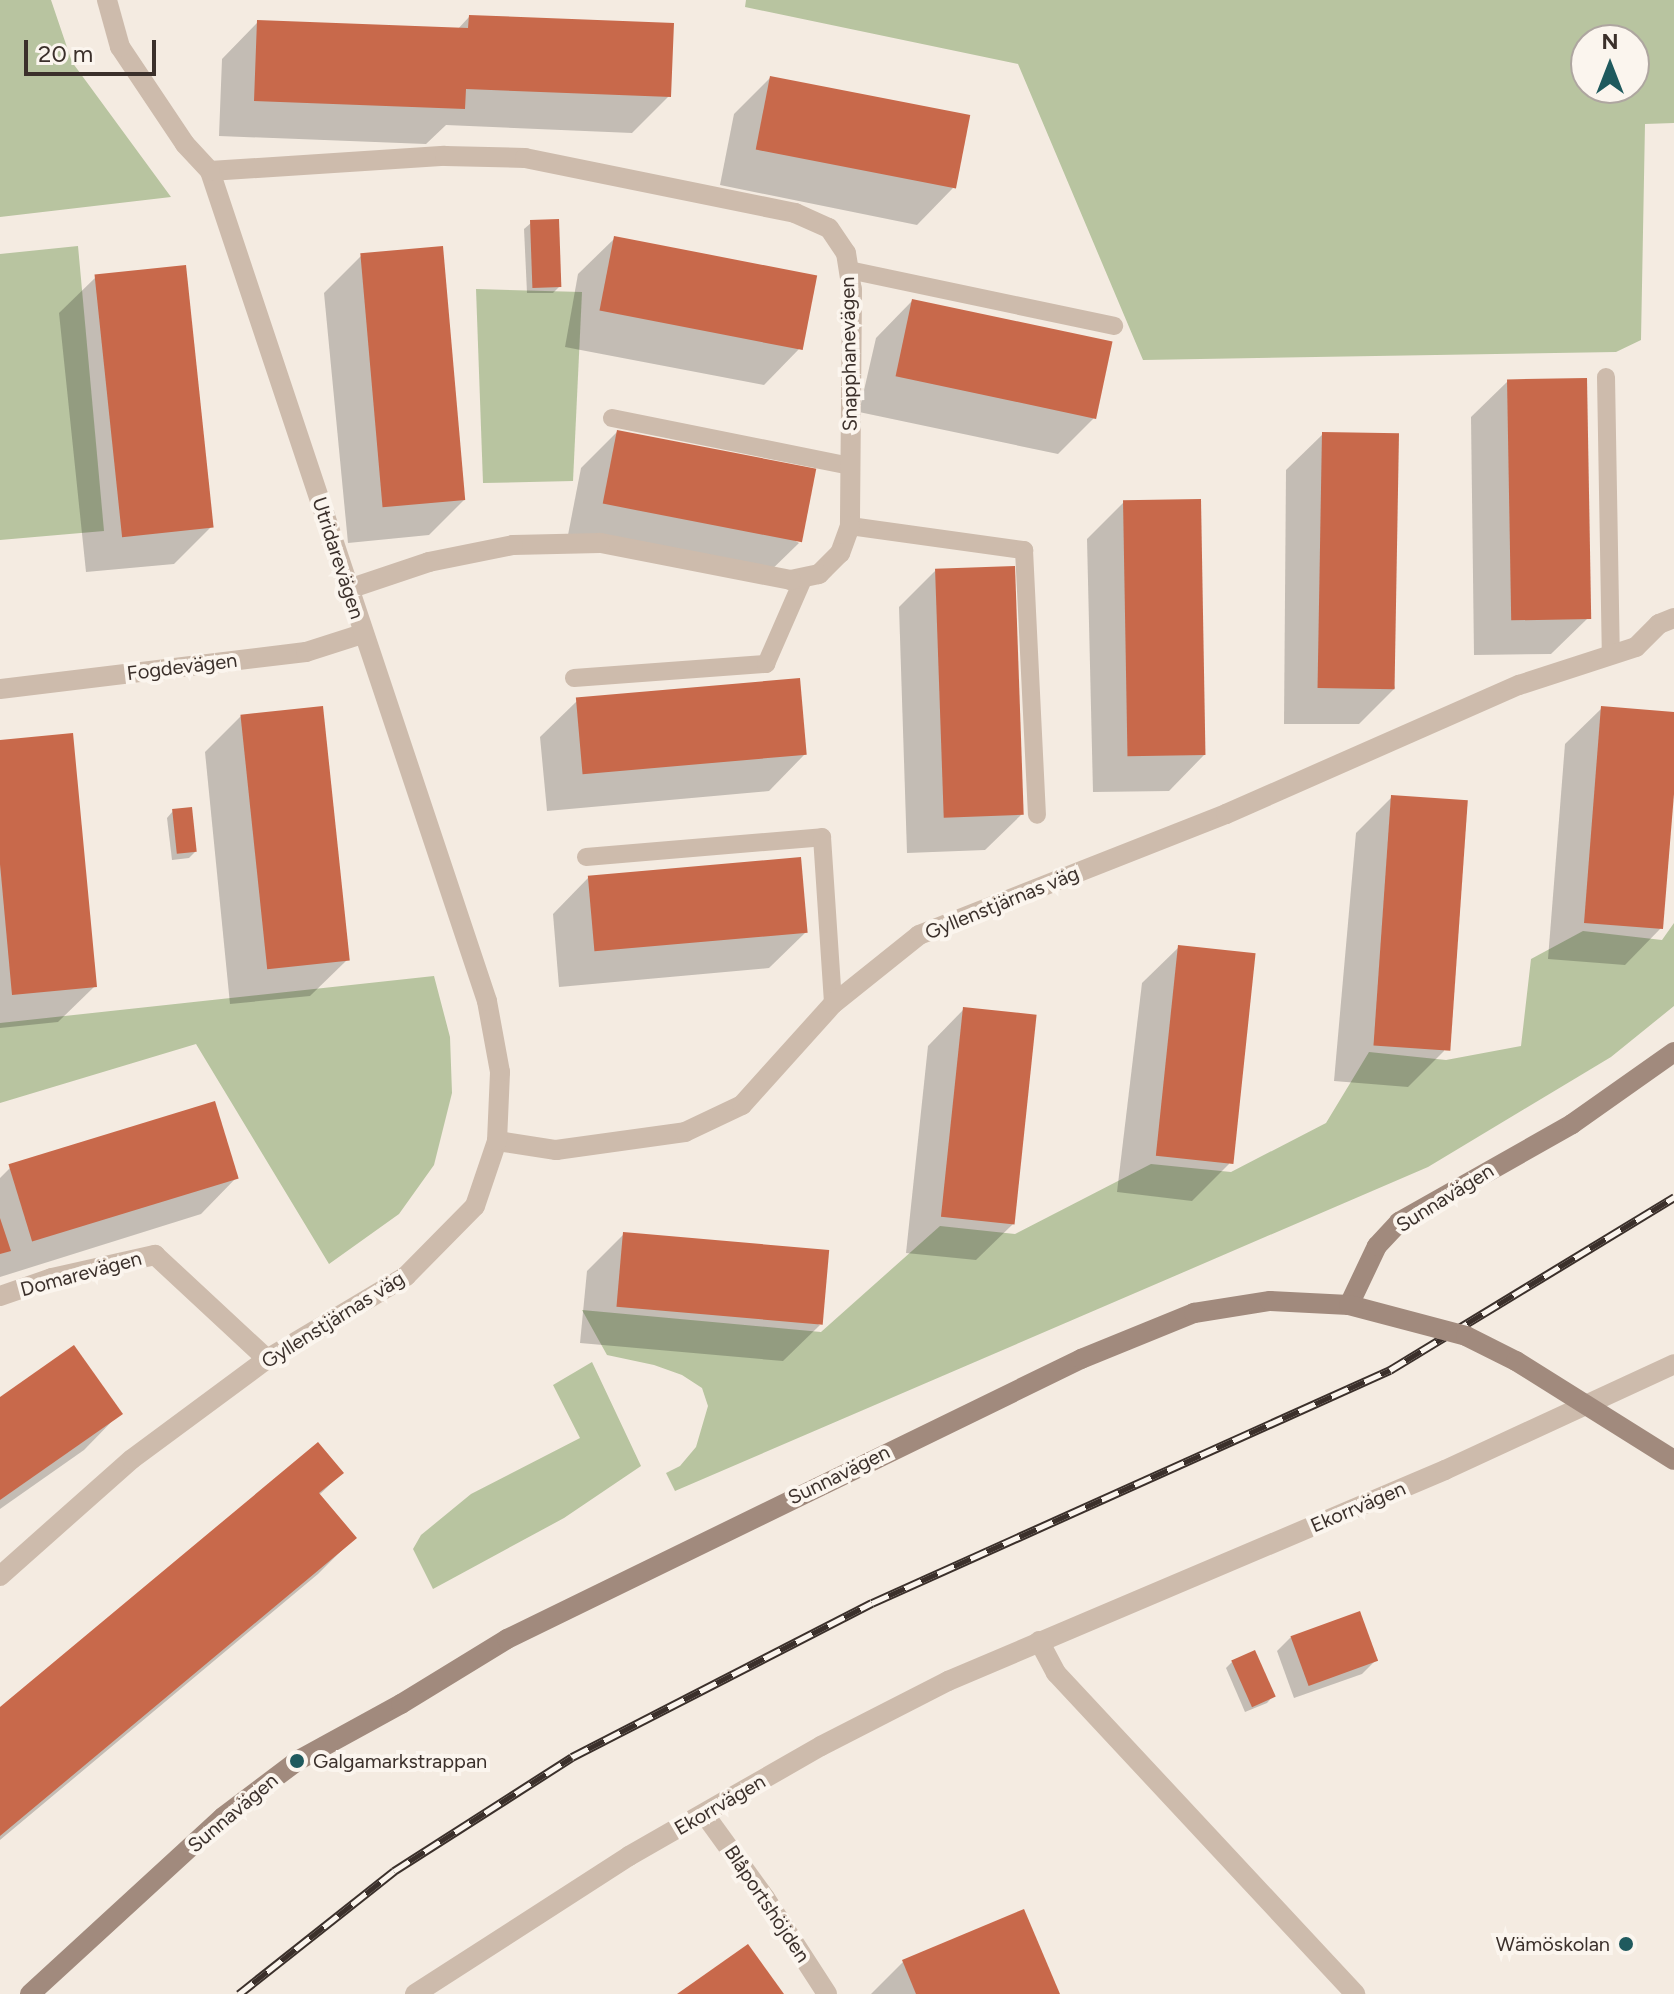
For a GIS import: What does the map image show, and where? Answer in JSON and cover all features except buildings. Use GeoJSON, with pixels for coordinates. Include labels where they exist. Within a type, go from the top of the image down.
{"type":"FeatureCollection","features":[{"type":"Feature","properties":{"kind":"main road","name":"Sunnavägen"},"geometry":{"type":"LineString","coordinates":[[30,1994],[223,1817],[297,1761],[401,1704],[507,1639],[1081,1359],[1194,1313],[1270,1301],[1349,1305],[1377,1246],[1399,1222],[1572,1124],[1674,1052]]}},
{"type":"Feature","properties":{"kind":"main road"},"geometry":{"type":"LineString","coordinates":[[1349,1305],[1466,1336],[1516,1361],[1674,1460]]}},
{"type":"Feature","properties":{"kind":"street","name":"Utridarevägen"},"geometry":{"type":"LineString","coordinates":[[107,0],[120,47],[185,144],[210,171],[487,1001],[500,1072],[497,1141]]}},
{"type":"Feature","properties":{"kind":"street","name":"Snapphanevägen"},"geometry":{"type":"LineString","coordinates":[[210,171],[445,156],[525,158],[795,213],[829,228],[846,253],[852,289],[850,526],[840,553],[819,574],[804,577]]}},
{"type":"Feature","properties":{"kind":"street"},"geometry":{"type":"LineString","coordinates":[[349,589],[429,562],[513,545],[571,543],[600,543],[791,580],[804,577]]}},
{"type":"Feature","properties":{"kind":"street","name":"Gyllenstjärnas väg"},"geometry":{"type":"LineString","coordinates":[[0,1576],[132,1459],[267,1359],[406,1276],[475,1206],[497,1141],[556,1150],[685,1132],[742,1105],[833,1004],[919,935],[1226,814],[1519,685],[1636,647],[1659,624],[1674,618]]}},
{"type":"Feature","properties":{"kind":"street","name":"Fogdevägen"},"geometry":{"type":"LineString","coordinates":[[0,689],[306,652],[362,634]]}},
{"type":"Feature","properties":{"kind":"street","name":"Domarevägen"},"geometry":{"type":"LineString","coordinates":[[0,1296],[52,1278],[155,1255],[267,1359]]}},
{"type":"Feature","properties":{"kind":"street","name":"Ekorrvägen"},"geometry":{"type":"LineString","coordinates":[[415,1994],[629,1856],[821,1746],[948,1681],[1445,1470],[1674,1364]]}},
{"type":"Feature","properties":{"kind":"street"},"geometry":{"type":"LineString","coordinates":[[1039,1641],[1056,1673],[1355,1994]]}},
{"type":"Feature","properties":{"kind":"street","name":"Blåportshöjden"},"geometry":{"type":"LineString","coordinates":[[705,1815],[765,1898],[827,1994]]}},
{"type":"Feature","properties":{"kind":"lane"},"geometry":{"type":"LineString","coordinates":[[849,270],[1114,326]]}},
{"type":"Feature","properties":{"kind":"lane"},"geometry":{"type":"LineString","coordinates":[[1606,377],[1611,655]]}},
{"type":"Feature","properties":{"kind":"lane"},"geometry":{"type":"LineString","coordinates":[[612,418],[850,466]]}},
{"type":"Feature","properties":{"kind":"lane"},"geometry":{"type":"LineString","coordinates":[[850,526],[1024,550],[1037,815]]}},
{"type":"Feature","properties":{"kind":"lane"},"geometry":{"type":"LineString","coordinates":[[574,678],[766,664],[804,577]]}},
{"type":"Feature","properties":{"kind":"lane"},"geometry":{"type":"LineString","coordinates":[[586,857],[822,837],[833,1004]]}},
{"type":"Feature","properties":{"kind":"green space"},"geometry":{"type":"Polygon","coordinates":[[[0,0],[51,0],[72,62],[171,197],[0,217],[0,0]]]}},
{"type":"Feature","properties":{"kind":"green space"},"geometry":{"type":"Polygon","coordinates":[[[746,0],[1674,0],[1674,123],[1645,124],[1641,340],[1616,352],[1143,360],[1018,64],[745,7],[746,0]]]}},
{"type":"Feature","properties":{"kind":"green space"},"geometry":{"type":"Polygon","coordinates":[[[78,246],[104,531],[0,540],[0,254],[78,246]]]}},
{"type":"Feature","properties":{"kind":"green space"},"geometry":{"type":"Polygon","coordinates":[[[476,289],[582,292],[573,481],[483,483],[476,289]]]}},
{"type":"Feature","properties":{"kind":"green space"},"geometry":{"type":"Polygon","coordinates":[[[1674,923],[1674,1006],[1611,1057],[1428,1167],[675,1491],[666,1473],[680,1466],[696,1447],[708,1406],[702,1388],[682,1375],[654,1365],[607,1355],[582,1310],[821,1332],[940,1226],[1015,1234],[1151,1164],[1231,1172],[1326,1123],[1369,1052],[1446,1060],[1521,1046],[1531,959],[1583,931],[1662,940],[1674,923]]]}},
{"type":"Feature","properties":{"kind":"green space"},"geometry":{"type":"Polygon","coordinates":[[[434,976],[450,1037],[452,1093],[434,1165],[399,1214],[329,1264],[196,1044],[0,1103],[0,1023],[434,976]]]}},
{"type":"Feature","properties":{"kind":"green space"},"geometry":{"type":"Polygon","coordinates":[[[592,1362],[641,1466],[564,1518],[433,1589],[413,1549],[421,1535],[471,1494],[580,1438],[553,1385],[592,1362]]]}},
{"type":"Feature","properties":{"kind":"railway"},"geometry":{"type":"LineString","coordinates":[[239,1994],[394,1871],[572,1757],[872,1603],[1390,1370],[1674,1197]]}},
{"type":"Feature","properties":{"kind":"place","name":"Galgamarkstrappan"},"geometry":{"type":"Point","coordinates":[297,1761]}},
{"type":"Feature","properties":{"kind":"place","name":"Wämöskolan"},"geometry":{"type":"Point","coordinates":[1626,1944]}}]}
